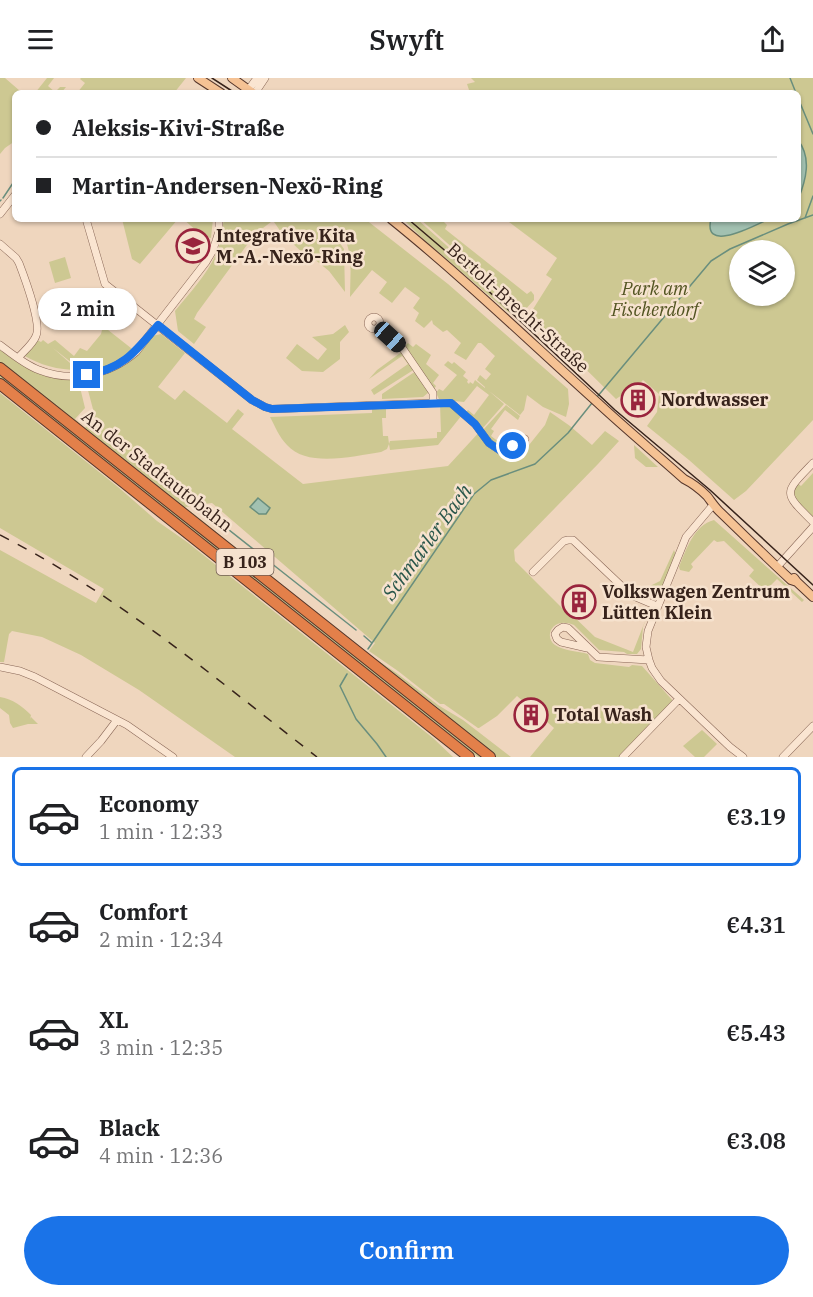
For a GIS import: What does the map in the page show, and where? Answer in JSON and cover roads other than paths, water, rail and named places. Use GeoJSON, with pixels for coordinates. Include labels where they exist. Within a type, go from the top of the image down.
{"type":"FeatureCollection","features":[{"type":"Feature","properties":{"kind":"highway","name":"An der Stadtautobahn"},"geometry":{"type":"LineString","coordinates":[[0,368],[490,757]]}},
{"type":"Feature","properties":{"kind":"highway","name":"An der Stadtautobahn"},"geometry":{"type":"LineString","coordinates":[[0,384],[469,757]]}},
{"type":"Feature","properties":{"kind":"main road"},"geometry":{"type":"LineString","coordinates":[[198,78],[216,90]]}},
{"type":"Feature","properties":{"kind":"main road"},"geometry":{"type":"LineString","coordinates":[[232,78],[248,90]]}},
{"type":"Feature","properties":{"kind":"main road","name":"Bertolt-Brecht-Straße"},"geometry":{"type":"LineString","coordinates":[[395,222],[498,310],[684,479],[688,486],[713,505],[751,541],[760,546],[813,597]]}},
{"type":"Feature","properties":{"kind":"main road","name":"Bertolt-Brecht-Straße"},"geometry":{"type":"LineString","coordinates":[[402,222],[414,237]]}},
{"type":"Feature","properties":{"kind":"street"},"geometry":{"type":"LineString","coordinates":[[253,90],[265,78]]}},
{"type":"Feature","properties":{"kind":"street"},"geometry":{"type":"LineString","coordinates":[[0,214],[12,199]]}},
{"type":"Feature","properties":{"kind":"street"},"geometry":{"type":"LineString","coordinates":[[87,222],[105,284],[252,400],[265,407],[272,409],[451,403],[475,424],[489,443],[501,451],[525,439]]}},
{"type":"Feature","properties":{"kind":"street"},"geometry":{"type":"LineString","coordinates":[[0,345],[29,366],[51,374],[80,376],[116,366],[130,357],[200,272],[212,252],[219,231],[219,222]]}},
{"type":"Feature","properties":{"kind":"street"},"geometry":{"type":"LineString","coordinates":[[0,244],[19,263],[38,328],[32,342],[18,358]]}},
{"type":"Feature","properties":{"kind":"street"},"geometry":{"type":"LineString","coordinates":[[378,327],[403,349],[433,393],[433,403]]}},
{"type":"Feature","properties":{"kind":"street"},"geometry":{"type":"LineString","coordinates":[[813,463],[795,481],[790,493],[796,505],[813,522]]}},
{"type":"Feature","properties":{"kind":"street"},"geometry":{"type":"LineString","coordinates":[[713,505],[686,537],[657,606],[648,631],[646,647],[648,660],[661,681],[743,757]]}},
{"type":"Feature","properties":{"kind":"street"},"geometry":{"type":"LineString","coordinates":[[778,565],[813,527]]}},
{"type":"Feature","properties":{"kind":"street"},"geometry":{"type":"LineString","coordinates":[[533,572],[564,541],[573,540],[631,595],[657,606]]}},
{"type":"Feature","properties":{"kind":"street"},"geometry":{"type":"LineString","coordinates":[[587,648],[604,659],[648,660]]}},
{"type":"Feature","properties":{"kind":"street"},"geometry":{"type":"LineString","coordinates":[[0,667],[35,676],[117,720],[173,757]]}},
{"type":"Feature","properties":{"kind":"street"},"geometry":{"type":"LineString","coordinates":[[623,757],[679,699]]}},
{"type":"Feature","properties":{"kind":"street"},"geometry":{"type":"LineString","coordinates":[[86,757],[117,720]]}},
{"type":"Feature","properties":{"kind":"street"},"geometry":{"type":"LineString","coordinates":[[783,757],[813,726]]}},
{"type":"Feature","properties":{"kind":"waterway"},"geometry":{"type":"LineString","coordinates":[[790,78],[795,90]]}},
{"type":"Feature","properties":{"kind":"waterway"},"geometry":{"type":"LineString","coordinates":[[801,105],[813,134]]}},
{"type":"Feature","properties":{"kind":"waterway"},"geometry":{"type":"LineString","coordinates":[[3,198],[12,184]]}},
{"type":"Feature","properties":{"kind":"waterway"},"geometry":{"type":"LineString","coordinates":[[805,218],[813,196]]}},
{"type":"Feature","properties":{"kind":"waterway","name":"Schmarler Bach"},"geometry":{"type":"LineString","coordinates":[[801,219],[813,215]]}},
{"type":"Feature","properties":{"kind":"waterway","name":"Schmarler Bach"},"geometry":{"type":"LineString","coordinates":[[597,397],[711,261],[730,249],[794,222]]}},
{"type":"Feature","properties":{"kind":"waterway","name":"Schmarler Bach"},"geometry":{"type":"LineString","coordinates":[[368,649],[474,494],[491,480],[535,464],[568,433],[592,403]]}},
{"type":"Feature","properties":{"kind":"waterway"},"geometry":{"type":"LineString","coordinates":[[205,511],[356,630]]}},
{"type":"Feature","properties":{"kind":"waterway"},"geometry":{"type":"LineString","coordinates":[[364,636],[372,643]]}},
{"type":"Feature","properties":{"kind":"waterway","name":"Schmarler Bach"},"geometry":{"type":"LineString","coordinates":[[347,674],[340,686],[356,719],[386,757]]}},
{"type":"Feature","properties":{"kind":"tram line"},"geometry":{"type":"LineString","coordinates":[[212,78],[230,90]]}},
{"type":"Feature","properties":{"kind":"tram line"},"geometry":{"type":"LineString","coordinates":[[412,222],[449,254],[615,410],[710,490],[813,585]]}},
{"type":"Feature","properties":{"kind":"railway"},"geometry":{"type":"LineString","coordinates":[[0,535],[84,583],[164,638],[317,757]]}},
{"type":"Feature","properties":{"kind":"place","name":"Integrative Kita M.-A.-Nexö-Ring"},"geometry":{"type":"Point","coordinates":[193,246]}},
{"type":"Feature","properties":{"kind":"place","name":"Nordwasser"},"geometry":{"type":"Point","coordinates":[638,400]}},
{"type":"Feature","properties":{"kind":"place","name":"Volkswagen Zentrum Lütten Klein"},"geometry":{"type":"Point","coordinates":[579,602]}},
{"type":"Feature","properties":{"kind":"place","name":"Total Wash"},"geometry":{"type":"Point","coordinates":[531,715]}},
{"type":"Feature","properties":{"kind":"park label","name":"Park am Fischerdorf"},"geometry":{"type":"Point","coordinates":[655,299]}}]}
